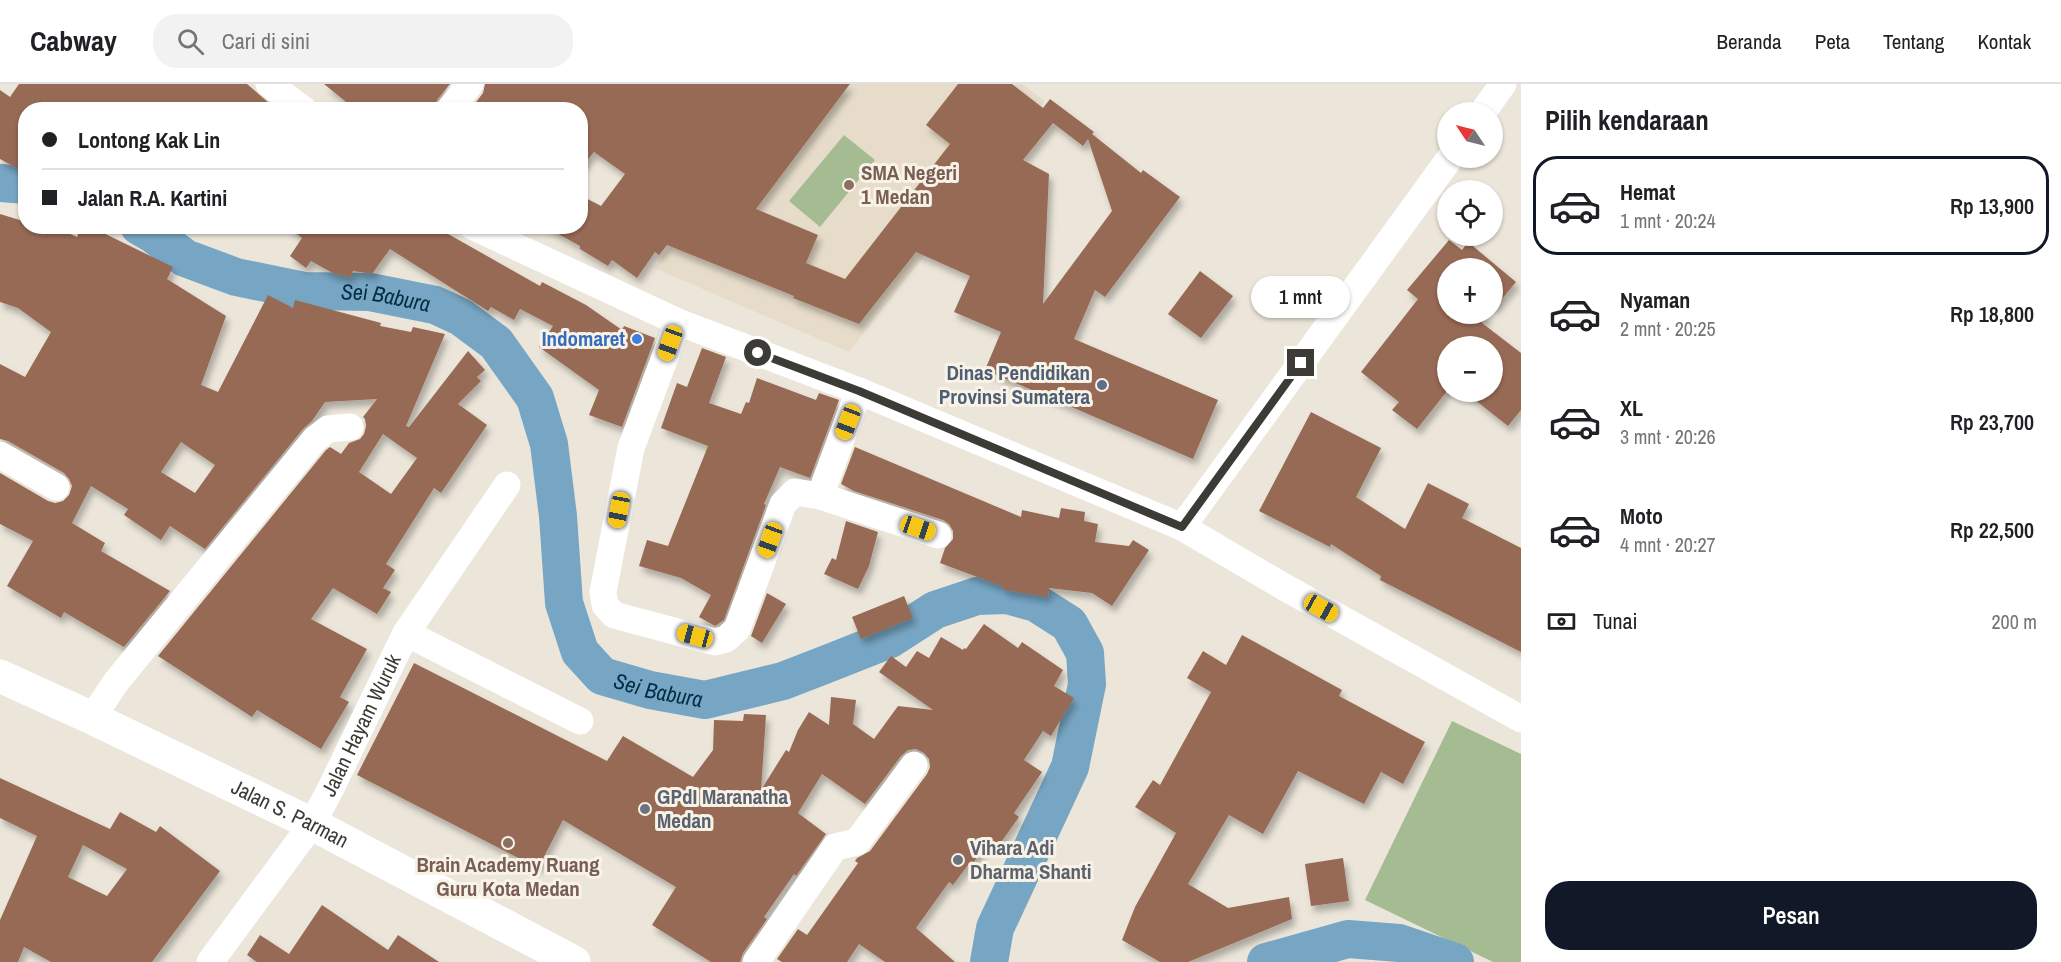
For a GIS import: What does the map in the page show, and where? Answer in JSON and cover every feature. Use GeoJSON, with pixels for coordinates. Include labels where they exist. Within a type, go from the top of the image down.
{"type":"FeatureCollection","features":[{"type":"Feature","properties":{"kind":"main road","name":"Jalan S. Parman"},"geometry":{"type":"LineString","coordinates":[[0,676],[312,824],[574,962]]}},
{"type":"Feature","properties":{"kind":"street"},"geometry":{"type":"LineString","coordinates":[[269,84],[293,102]]}},
{"type":"Feature","properties":{"kind":"street"},"geometry":{"type":"LineString","coordinates":[[455,102],[470,84]]}},
{"type":"Feature","properties":{"kind":"street"},"geometry":{"type":"LineString","coordinates":[[1490,102],[1503,84]]}},
{"type":"Feature","properties":{"kind":"street"},"geometry":{"type":"LineString","coordinates":[[1182,527],[1443,168]]}},
{"type":"Feature","properties":{"kind":"street"},"geometry":{"type":"LineString","coordinates":[[489,234],[678,322],[859,391],[1182,527],[1286,588],[1521,719]]}},
{"type":"Feature","properties":{"kind":"street"},"geometry":{"type":"LineString","coordinates":[[678,322],[631,448],[603,592],[605,605],[614,615],[716,642],[726,639],[737,629],[783,504],[795,492],[820,496],[938,535]]}},
{"type":"Feature","properties":{"kind":"street"},"geometry":{"type":"LineString","coordinates":[[820,496],[859,391]]}},
{"type":"Feature","properties":{"kind":"street"},"geometry":{"type":"LineString","coordinates":[[92,718],[116,682],[315,439],[328,429],[350,427]]}},
{"type":"Feature","properties":{"kind":"street"},"geometry":{"type":"LineString","coordinates":[[0,456],[56,487]]}},
{"type":"Feature","properties":{"kind":"street","name":"Jalan Hayam Wuruk"},"geometry":{"type":"LineString","coordinates":[[210,962],[312,824],[406,633],[507,485]]}},
{"type":"Feature","properties":{"kind":"street"},"geometry":{"type":"LineString","coordinates":[[406,633],[580,721]]}},
{"type":"Feature","properties":{"kind":"street"},"geometry":{"type":"LineString","coordinates":[[756,962],[835,847],[857,842],[914,765]]}},
{"type":"Feature","properties":{"kind":"shaded area","name":"SMA Negeri 1 Medan"},"geometry":{"type":"Polygon","coordinates":[[[794,84],[1022,84],[1045,101],[849,352],[654,268],[794,84]]]}},
{"type":"Feature","properties":{"kind":"green space"},"geometry":{"type":"Polygon","coordinates":[[[844,135],[875,160],[820,227],[789,201],[844,135]]]}},
{"type":"Feature","properties":{"kind":"green space"},"geometry":{"type":"Polygon","coordinates":[[[1452,721],[1521,754],[1521,962],[1493,962],[1365,900],[1452,721]]]}},
{"type":"Feature","properties":{"kind":"building"},"geometry":{"type":"Polygon","coordinates":[[[19,84],[247,84],[268,102],[18,102],[18,169],[0,159],[0,90],[10,97],[19,84]]]}},
{"type":"Feature","properties":{"kind":"building"},"geometry":{"type":"Polygon","coordinates":[[[324,84],[450,84],[436,102],[346,102],[324,84]]]}},
{"type":"Feature","properties":{"kind":"building"},"geometry":{"type":"Polygon","coordinates":[[[485,84],[850,84],[756,209],[818,235],[806,263],[845,279],[950,144],[926,125],[958,84],[1012,84],[1043,108],[1050,99],[1094,132],[1092,134],[1141,173],[1143,170],[1180,197],[1105,297],[1095,290],[1074,339],[1218,400],[1193,459],[985,370],[1001,332],[954,312],[970,276],[916,252],[859,324],[667,245],[659,255],[655,252],[637,278],[612,260],[608,266],[558,234],[588,234],[588,199],[601,206],[625,174],[594,152],[588,159],[588,102],[476,102],[483,93],[485,84]],[[1053,123],[1023,160],[1049,174],[1043,304],[1112,211],[1088,139],[1083,146],[1053,123]]]}},
{"type":"Feature","properties":{"kind":"building"},"geometry":{"type":"Polygon","coordinates":[[[0,214],[18,220],[18,234],[70,234],[77,237],[78,234],[105,234],[173,267],[167,279],[226,316],[201,385],[218,392],[268,295],[293,308],[295,300],[381,323],[380,326],[411,332],[413,327],[445,334],[406,426],[409,427],[468,351],[485,370],[477,377],[481,381],[458,404],[487,425],[441,493],[434,488],[386,564],[395,570],[383,588],[391,592],[377,614],[333,588],[311,619],[367,649],[340,697],[349,702],[321,749],[257,710],[252,717],[158,656],[326,450],[330,447],[341,454],[349,443],[360,439],[366,426],[363,417],[377,399],[325,402],[312,421],[205,549],[170,526],[161,540],[124,515],[128,509],[91,486],[72,523],[105,543],[101,551],[170,591],[124,647],[64,612],[61,618],[7,586],[33,541],[0,524],[0,473],[55,503],[63,501],[69,495],[72,486],[64,473],[8,441],[0,439],[0,364],[25,377],[51,332],[18,308],[0,302],[0,214]],[[383,434],[359,472],[391,494],[417,458],[383,434]],[[181,442],[161,472],[195,493],[215,465],[181,442]]]}},
{"type":"Feature","properties":{"kind":"building"},"geometry":{"type":"Polygon","coordinates":[[[297,234],[448,234],[540,286],[542,282],[586,305],[622,330],[624,326],[655,338],[622,427],[589,415],[599,390],[539,347],[553,326],[520,309],[514,320],[491,307],[488,311],[390,249],[372,274],[353,271],[350,278],[339,274],[338,276],[311,261],[306,268],[290,256],[302,238],[297,234]]]}},
{"type":"Feature","properties":{"kind":"building"},"geometry":{"type":"Polygon","coordinates":[[[1444,246],[1457,246],[1462,250],[1465,246],[1473,246],[1487,258],[1437,258],[1437,324],[1483,324],[1499,336],[1437,336],[1438,402],[1417,429],[1392,410],[1399,402],[1361,372],[1418,299],[1407,290],[1444,246]]]}},
{"type":"Feature","properties":{"kind":"building"},"geometry":{"type":"Polygon","coordinates":[[[1200,271],[1233,296],[1201,338],[1168,314],[1200,271]]]}},
{"type":"Feature","properties":{"kind":"building"},"geometry":{"type":"Polygon","coordinates":[[[1503,271],[1516,282],[1503,298],[1503,271]]]}},
{"type":"Feature","properties":{"kind":"building"},"geometry":{"type":"Polygon","coordinates":[[[1503,339],[1521,353],[1521,410],[1508,426],[1478,402],[1503,402],[1503,339]]]}},
{"type":"Feature","properties":{"kind":"building"},"geometry":{"type":"Polygon","coordinates":[[[702,348],[726,357],[709,403],[741,414],[746,402],[749,403],[757,378],[816,400],[819,393],[839,400],[810,478],[780,467],[764,504],[766,505],[724,620],[715,626],[699,617],[711,595],[681,578],[639,566],[647,540],[668,546],[708,446],[661,428],[677,383],[687,387],[702,348]]]}},
{"type":"Feature","properties":{"kind":"building"},"geometry":{"type":"Polygon","coordinates":[[[1311,412],[1381,448],[1356,497],[1405,529],[1428,483],[1469,504],[1462,518],[1521,548],[1521,652],[1380,580],[1381,576],[1331,544],[1330,547],[1259,511],[1311,412]]]}},
{"type":"Feature","properties":{"kind":"building"},"geometry":{"type":"Polygon","coordinates":[[[855,447],[1021,517],[1022,510],[1059,518],[1061,508],[1085,512],[1084,521],[1098,524],[1095,542],[1129,546],[1133,540],[1149,550],[1112,606],[1092,593],[1049,588],[1048,597],[1004,590],[1004,587],[940,563],[945,548],[953,539],[953,531],[943,520],[854,491],[841,484],[855,447]]]}},
{"type":"Feature","properties":{"kind":"building"},"geometry":{"type":"Polygon","coordinates":[[[846,521],[878,532],[869,566],[858,589],[824,574],[832,558],[836,560],[846,521]]]}},
{"type":"Feature","properties":{"kind":"building"},"geometry":{"type":"Polygon","coordinates":[[[767,593],[786,604],[762,643],[751,636],[767,593]]]}},
{"type":"Feature","properties":{"kind":"building"},"geometry":{"type":"Polygon","coordinates":[[[904,596],[913,618],[861,639],[852,617],[904,596]]]}},
{"type":"Feature","properties":{"kind":"building"},"geometry":{"type":"Polygon","coordinates":[[[984,624],[1018,648],[1022,642],[1063,670],[1054,686],[1074,698],[1051,736],[1043,731],[1024,760],[1042,772],[1014,813],[1019,817],[999,845],[989,838],[974,862],[971,861],[953,885],[949,882],[916,928],[955,962],[885,962],[859,944],[847,962],[782,962],[777,959],[798,929],[807,935],[858,863],[855,861],[857,858],[870,851],[927,774],[930,767],[929,759],[916,749],[908,750],[901,756],[865,804],[822,774],[798,813],[826,834],[764,917],[767,919],[743,953],[740,962],[711,962],[652,925],[676,887],[563,820],[538,868],[357,775],[414,663],[607,761],[623,736],[693,777],[713,750],[714,720],[743,721],[744,714],[766,715],[761,790],[786,750],[789,752],[809,712],[829,725],[831,697],[856,700],[853,724],[874,739],[898,706],[933,710],[879,672],[891,656],[906,667],[917,651],[929,658],[941,637],[963,650],[966,649],[984,624]]]}},
{"type":"Feature","properties":{"kind":"building"},"geometry":{"type":"Polygon","coordinates":[[[1242,635],[1342,690],[1339,696],[1425,742],[1403,784],[1381,772],[1364,804],[1298,771],[1263,834],[1229,815],[1188,884],[1228,908],[1289,897],[1292,919],[1188,962],[1160,962],[1122,940],[1135,907],[1176,833],[1135,807],[1153,780],[1160,785],[1211,692],[1187,678],[1203,651],[1226,665],[1242,635]]]}},
{"type":"Feature","properties":{"kind":"building"},"geometry":{"type":"Polygon","coordinates":[[[0,778],[110,829],[120,812],[156,832],[160,826],[220,871],[152,962],[51,962],[24,947],[18,962],[0,962],[0,920],[37,836],[0,818],[0,778]],[[83,845],[68,877],[107,896],[127,869],[83,845]]]}},
{"type":"Feature","properties":{"kind":"building"},"geometry":{"type":"Polygon","coordinates":[[[1343,858],[1349,901],[1311,906],[1305,864],[1343,858]]]}},
{"type":"Feature","properties":{"kind":"building"},"geometry":{"type":"Polygon","coordinates":[[[322,905],[388,950],[398,935],[439,962],[257,962],[247,955],[260,935],[289,954],[322,905]]]}},
{"type":"Feature","properties":{"kind":"waterway","name":"Sei Babura"},"geometry":{"type":"LineString","coordinates":[[0,183],[18,184]]}},
{"type":"Feature","properties":{"kind":"waterway","name":"Sei Babura"},"geometry":{"type":"LineString","coordinates":[[153,234],[185,258],[236,277],[305,291],[370,292],[435,305],[461,317],[496,343],[535,398],[549,444],[558,516],[564,603],[580,652],[602,676],[650,690],[705,700],[783,681],[890,639],[935,610],[977,596],[1007,595],[1036,603],[1069,624],[1085,653],[1087,684],[1070,767],[995,928],[989,962]]}},
{"type":"Feature","properties":{"kind":"waterway","name":"Sei Babura"},"geometry":{"type":"LineString","coordinates":[[1266,962],[1348,939],[1399,943],[1455,962]]}},
{"type":"Feature","properties":{"kind":"place","name":"SMA Negeri 1 Medan"},"geometry":{"type":"Point","coordinates":[849,185]}},
{"type":"Feature","properties":{"kind":"place","name":"Indomaret"},"geometry":{"type":"Point","coordinates":[637,339]}},
{"type":"Feature","properties":{"kind":"place","name":"Dinas Pendidikan Provinsi Sumatera"},"geometry":{"type":"Point","coordinates":[1102,385]}},
{"type":"Feature","properties":{"kind":"place","name":"GPdI Maranatha Medan"},"geometry":{"type":"Point","coordinates":[645,809]}},
{"type":"Feature","properties":{"kind":"place","name":"Brain Academy Ruang Guru Kota Medan"},"geometry":{"type":"Point","coordinates":[508,843]}},
{"type":"Feature","properties":{"kind":"place","name":"Vihara Adi Dharma Shanti"},"geometry":{"type":"Point","coordinates":[958,860]}},
{"type":"Feature","properties":{"kind":"route"},"geometry":{"type":"LineString","coordinates":[[758,353],[859,391],[1182,527],[1301,363]]}}]}
